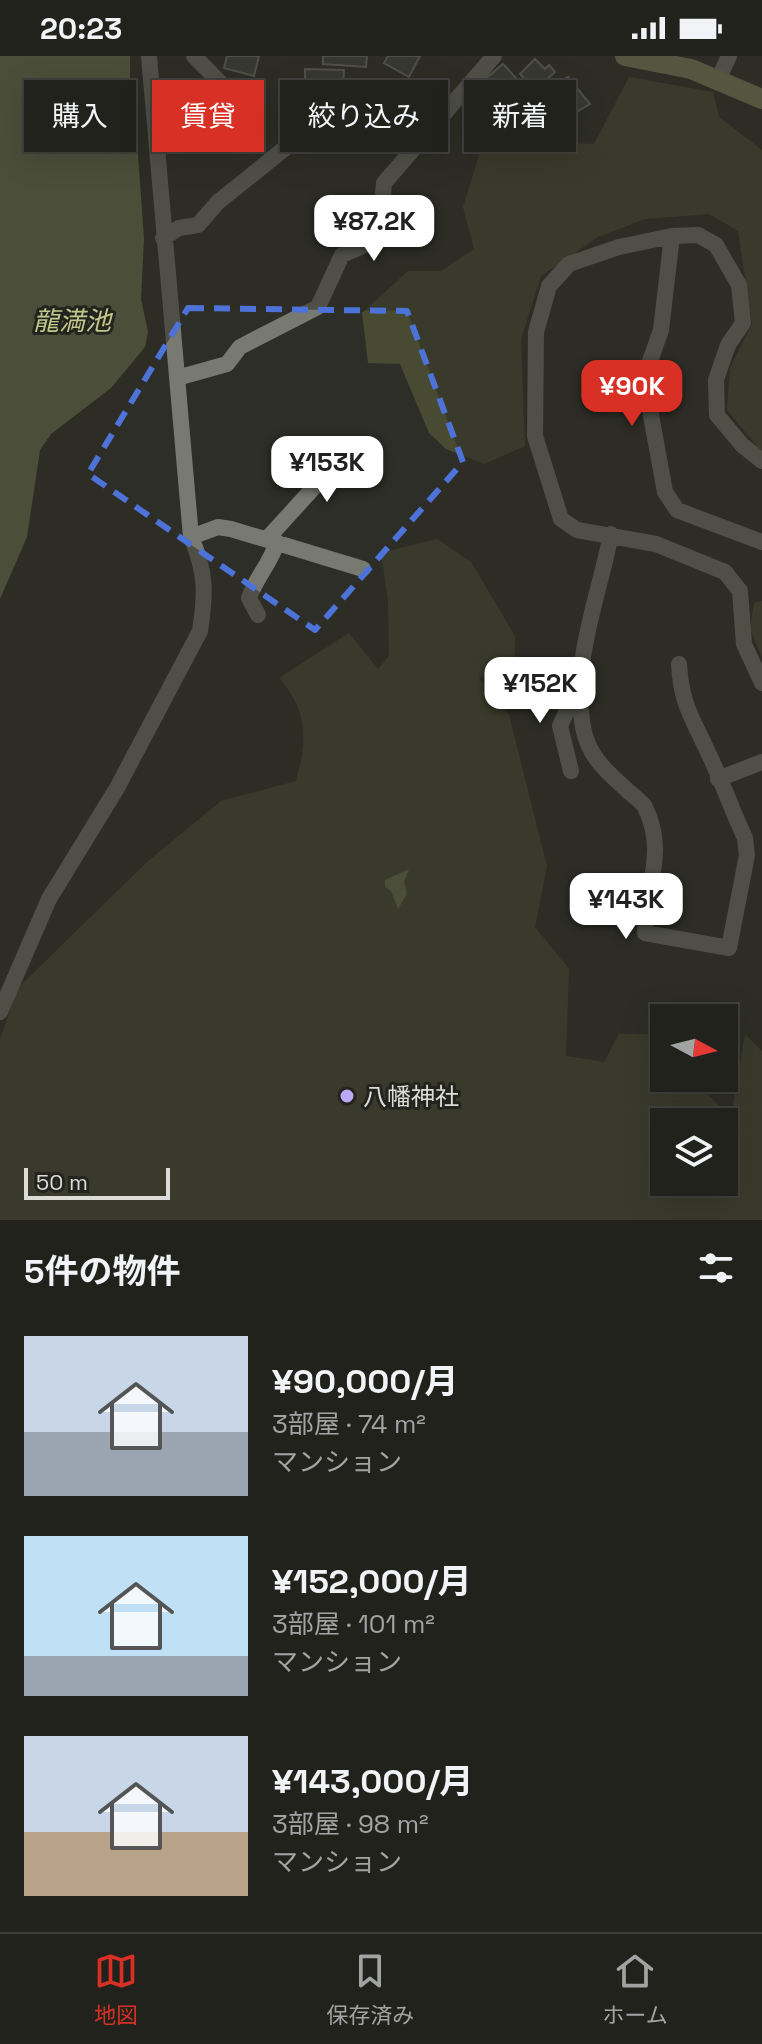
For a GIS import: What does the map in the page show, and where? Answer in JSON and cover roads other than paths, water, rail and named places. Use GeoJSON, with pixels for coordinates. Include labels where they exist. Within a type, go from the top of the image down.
{"type":"FeatureCollection","features":[{"type":"Feature","properties":{"kind":"main road"},"geometry":{"type":"LineString","coordinates":[[625,56],[719,78],[762,99]]}},
{"type":"Feature","properties":{"kind":"street"},"geometry":{"type":"LineString","coordinates":[[0,1012],[49,899],[117,788],[200,631],[203,566],[191,537],[149,56]]}},
{"type":"Feature","properties":{"kind":"street"},"geometry":{"type":"LineString","coordinates":[[194,56],[217,80]]}},
{"type":"Feature","properties":{"kind":"street"},"geometry":{"type":"LineString","coordinates":[[177,378],[227,364],[240,347],[318,307],[342,255],[365,245],[380,227],[384,183],[494,56]]}},
{"type":"Feature","properties":{"kind":"street"},"geometry":{"type":"LineString","coordinates":[[719,78],[729,56]]}},
{"type":"Feature","properties":{"kind":"street"},"geometry":{"type":"LineString","coordinates":[[163,238],[179,228],[198,225],[218,202],[280,152]]}},
{"type":"Feature","properties":{"kind":"street"},"geometry":{"type":"LineString","coordinates":[[762,461],[742,445],[717,415],[716,380],[728,345],[743,323],[739,285],[716,245],[698,235],[672,236],[619,247],[569,264],[549,286],[536,332],[535,436],[561,519],[577,530],[656,544],[725,572],[740,591],[744,644],[762,683]]}},
{"type":"Feature","properties":{"kind":"street"},"geometry":{"type":"LineString","coordinates":[[672,236],[661,330],[649,364],[646,388],[665,492],[677,510],[762,542]]}},
{"type":"Feature","properties":{"kind":"street"},"geometry":{"type":"LineString","coordinates":[[258,615],[249,598],[255,580],[272,558],[272,541],[316,485],[370,446]]}},
{"type":"Feature","properties":{"kind":"street"},"geometry":{"type":"LineString","coordinates":[[191,537],[218,527],[363,569]]}},
{"type":"Feature","properties":{"kind":"street"},"geometry":{"type":"LineString","coordinates":[[571,771],[560,726],[578,686],[611,534]]}},
{"type":"Feature","properties":{"kind":"street"},"geometry":{"type":"LineString","coordinates":[[578,686],[583,729],[593,758],[644,806],[654,844],[656,872],[645,911],[645,933],[729,948],[747,855],[745,838],[681,696],[679,664]]}},
{"type":"Feature","properties":{"kind":"street"},"geometry":{"type":"LineString","coordinates":[[718,779],[762,762]]}},
{"type":"Feature","properties":{"kind":"water","name":"龍満池"},"geometry":{"type":"Polygon","coordinates":[[[0,56],[130,56],[128,80],[24,80],[24,152],[136,152],[137,141],[144,239],[141,299],[148,332],[145,347],[111,388],[51,434],[40,450],[27,537],[0,599],[0,56]]]}},
{"type":"Feature","properties":{"kind":"water"},"geometry":{"type":"Polygon","coordinates":[[[409,869],[404,882],[407,894],[398,909],[391,891],[385,887],[385,880],[409,869]]]}},
{"type":"Feature","properties":{"kind":"place","name":"八幡神社"},"geometry":{"type":"Point","coordinates":[347,1096]}}]}
